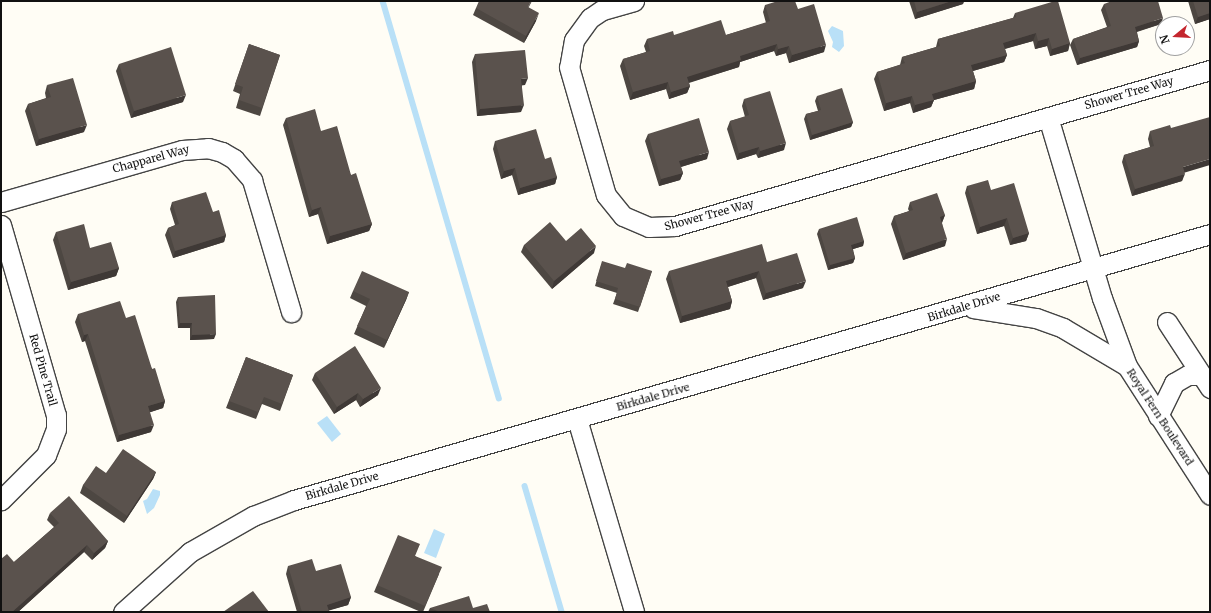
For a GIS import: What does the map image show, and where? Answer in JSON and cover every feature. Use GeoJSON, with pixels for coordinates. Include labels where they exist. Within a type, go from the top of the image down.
{"type":"FeatureCollection","features":[{"type":"Feature","properties":{"kind":"street","name":"Shower Tree Way"},"geometry":{"type":"LineString","coordinates":[[634,1],[602,10],[590,18],[574,40],[569,67],[606,195],[623,216],[649,227],[675,226],[1210,70]]}},
{"type":"Feature","properties":{"kind":"street"},"geometry":{"type":"LineString","coordinates":[[1048,117],[1092,267]]}},
{"type":"Feature","properties":{"kind":"street","name":"Chapparel Way"},"geometry":{"type":"LineString","coordinates":[[1,202],[182,150],[208,148],[222,152],[239,164],[252,180],[291,312]]}},
{"type":"Feature","properties":{"kind":"street","name":"Red Pine Trail"},"geometry":{"type":"LineString","coordinates":[[1,225],[56,415],[53,442],[46,455],[1,500]]}},
{"type":"Feature","properties":{"kind":"street","name":"Birkdale Drive"},"geometry":{"type":"LineString","coordinates":[[123,612],[190,552],[253,516],[294,500],[966,307],[1092,267],[1210,234]]}},
{"type":"Feature","properties":{"kind":"street","name":"Royal Fern Boulevard"},"geometry":{"type":"LineString","coordinates":[[1092,267],[1112,331],[1126,366],[1210,496]]}},
{"type":"Feature","properties":{"kind":"street"},"geometry":{"type":"LineString","coordinates":[[966,307],[1043,320],[1096,345],[1126,366]]}},
{"type":"Feature","properties":{"kind":"street"},"geometry":{"type":"LineString","coordinates":[[1167,322],[1206,382]]}},
{"type":"Feature","properties":{"kind":"street"},"geometry":{"type":"LineString","coordinates":[[1158,416],[1174,383],[1188,375],[1206,382]]}},
{"type":"Feature","properties":{"kind":"street"},"geometry":{"type":"LineString","coordinates":[[577,419],[634,612]]}},
{"type":"Feature","properties":{"kind":"water"},"geometry":{"type":"Polygon","coordinates":[[[832,26],[843,31],[844,46],[839,52],[832,47],[833,42],[828,31],[832,26]]]}},
{"type":"Feature","properties":{"kind":"water"},"geometry":{"type":"Polygon","coordinates":[[[327,416],[341,434],[332,442],[317,423],[327,416]]]}},
{"type":"Feature","properties":{"kind":"water"},"geometry":{"type":"Polygon","coordinates":[[[153,489],[160,491],[160,495],[154,508],[147,514],[143,501],[147,499],[153,489]]]}},
{"type":"Feature","properties":{"kind":"water"},"geometry":{"type":"Polygon","coordinates":[[[434,529],[445,534],[436,558],[424,553],[434,529]]]}},
{"type":"Feature","properties":{"kind":"building"},"geometry":{"type":"Polygon","coordinates":[[[479,1],[531,1],[528,7],[539,13],[526,36],[476,8],[479,1]]]}},
{"type":"Feature","properties":{"kind":"building"},"geometry":{"type":"Polygon","coordinates":[[[778,1],[795,1],[798,9],[814,4],[826,45],[792,55],[789,46],[778,49],[777,44],[740,56],[741,60],[687,77],[690,86],[671,92],[668,82],[633,92],[623,59],[650,51],[647,39],[673,31],[674,35],[721,20],[726,35],[770,21],[765,5],[778,1]]]}},
{"type":"Feature","properties":{"kind":"building"},"geometry":{"type":"Polygon","coordinates":[[[914,1],[952,1],[917,12],[914,1]]]}},
{"type":"Feature","properties":{"kind":"building"},"geometry":{"type":"Polygon","coordinates":[[[1058,1],[1070,43],[1052,49],[1049,38],[1038,41],[1036,33],[1003,43],[1007,55],[971,65],[976,81],[932,94],[934,100],[915,105],[912,96],[886,103],[877,72],[905,63],[902,57],[940,46],[938,39],[1016,17],[1015,13],[1058,1]]]}},
{"type":"Feature","properties":{"kind":"building"},"geometry":{"type":"Polygon","coordinates":[[[1112,1],[1158,1],[1162,16],[1155,16],[1155,21],[1135,27],[1139,41],[1080,58],[1073,39],[1111,26],[1104,4],[1112,1]]]}},
{"type":"Feature","properties":{"kind":"building"},"geometry":{"type":"Polygon","coordinates":[[[1193,1],[1210,1],[1210,13],[1198,17],[1193,1]]]}},
{"type":"Feature","properties":{"kind":"building"},"geometry":{"type":"Polygon","coordinates":[[[249,44],[280,55],[262,108],[239,100],[243,87],[235,84],[249,44]]]}},
{"type":"Feature","properties":{"kind":"building"},"geometry":{"type":"Polygon","coordinates":[[[171,47],[186,95],[134,111],[119,64],[171,47]]]}},
{"type":"Feature","properties":{"kind":"building"},"geometry":{"type":"Polygon","coordinates":[[[525,50],[528,78],[521,79],[524,105],[480,109],[475,54],[525,50]]]}},
{"type":"Feature","properties":{"kind":"building"},"geometry":{"type":"Polygon","coordinates":[[[73,78],[87,125],[39,139],[28,104],[51,97],[47,85],[73,78]]]}},
{"type":"Feature","properties":{"kind":"building"},"geometry":{"type":"Polygon","coordinates":[[[842,88],[853,122],[812,135],[806,114],[821,110],[817,96],[842,88]]]}},
{"type":"Feature","properties":{"kind":"building"},"geometry":{"type":"Polygon","coordinates":[[[770,91],[786,143],[760,151],[759,147],[739,153],[730,121],[749,115],[744,99],[770,91]]]}},
{"type":"Feature","properties":{"kind":"building"},"geometry":{"type":"Polygon","coordinates":[[[315,109],[321,131],[337,126],[351,175],[356,173],[372,224],[330,236],[321,207],[312,210],[286,118],[315,109]]]}},
{"type":"Feature","properties":{"kind":"building"},"geometry":{"type":"Polygon","coordinates":[[[1210,117],[1210,159],[1183,167],[1185,174],[1135,189],[1124,155],[1154,146],[1150,131],[1170,125],[1171,128],[1210,117]]]}},
{"type":"Feature","properties":{"kind":"building"},"geometry":{"type":"Polygon","coordinates":[[[699,118],[709,152],[679,161],[683,173],[661,179],[648,134],[699,118]]]}},
{"type":"Feature","properties":{"kind":"building"},"geometry":{"type":"Polygon","coordinates":[[[536,129],[545,159],[551,157],[557,177],[520,188],[515,168],[504,171],[495,141],[536,129]]]}},
{"type":"Feature","properties":{"kind":"building"},"geometry":{"type":"Polygon","coordinates":[[[988,180],[991,190],[1014,183],[1029,233],[1013,238],[1007,218],[980,227],[967,186],[988,180]]]}},
{"type":"Feature","properties":{"kind":"building"},"geometry":{"type":"Polygon","coordinates":[[[206,192],[213,212],[219,210],[226,235],[175,251],[168,228],[179,224],[172,202],[206,192]]]}},
{"type":"Feature","properties":{"kind":"building"},"geometry":{"type":"Polygon","coordinates":[[[937,193],[945,215],[940,217],[947,239],[906,253],[894,216],[913,210],[910,202],[937,193]]]}},
{"type":"Feature","properties":{"kind":"building"},"geometry":{"type":"Polygon","coordinates":[[[857,217],[864,241],[851,245],[855,258],[830,265],[819,229],[857,217]]]}},
{"type":"Feature","properties":{"kind":"building"},"geometry":{"type":"Polygon","coordinates":[[[550,222],[566,241],[581,228],[596,246],[554,281],[524,245],[550,222]]]}},
{"type":"Feature","properties":{"kind":"building"},"geometry":{"type":"Polygon","coordinates":[[[84,224],[90,248],[111,242],[119,268],[71,282],[56,232],[84,224]]]}},
{"type":"Feature","properties":{"kind":"building"},"geometry":{"type":"Polygon","coordinates":[[[762,244],[767,262],[797,253],[806,281],[766,293],[759,271],[726,281],[732,301],[682,316],[669,271],[762,244]]]}},
{"type":"Feature","properties":{"kind":"building"},"geometry":{"type":"Polygon","coordinates":[[[602,261],[625,268],[627,263],[652,271],[640,307],[615,299],[618,288],[596,281],[602,261]]]}},
{"type":"Feature","properties":{"kind":"building"},"geometry":{"type":"Polygon","coordinates":[[[362,271],[409,292],[387,340],[357,326],[370,299],[353,291],[362,271]]]}},
{"type":"Feature","properties":{"kind":"building"},"geometry":{"type":"Polygon","coordinates":[[[215,295],[216,334],[192,335],[192,323],[180,323],[178,297],[215,295]]]}},
{"type":"Feature","properties":{"kind":"building"},"geometry":{"type":"Polygon","coordinates":[[[120,301],[126,318],[135,315],[152,369],[155,368],[165,401],[148,406],[154,425],[119,435],[88,334],[84,335],[78,314],[120,301]]]}},
{"type":"Feature","properties":{"kind":"building"},"geometry":{"type":"Polygon","coordinates":[[[355,346],[381,388],[363,399],[358,393],[337,407],[315,373],[355,346]]]}},
{"type":"Feature","properties":{"kind":"building"},"geometry":{"type":"Polygon","coordinates":[[[246,357],[293,375],[282,404],[264,397],[258,412],[229,401],[246,357]]]}},
{"type":"Feature","properties":{"kind":"building"},"geometry":{"type":"Polygon","coordinates":[[[123,449],[156,472],[127,516],[83,485],[96,466],[106,473],[123,449]]]}},
{"type":"Feature","properties":{"kind":"building"},"geometry":{"type":"Polygon","coordinates":[[[69,496],[108,541],[94,553],[87,545],[12,612],[1,612],[1,559],[7,554],[14,562],[59,523],[50,513],[69,496]]]}},
{"type":"Feature","properties":{"kind":"building"},"geometry":{"type":"Polygon","coordinates":[[[398,535],[420,544],[415,556],[442,567],[425,606],[377,585],[398,535]]]}},
{"type":"Feature","properties":{"kind":"building"},"geometry":{"type":"Polygon","coordinates":[[[312,559],[316,571],[341,564],[351,597],[327,605],[329,611],[327,612],[302,612],[288,566],[312,559]]]}},
{"type":"Feature","properties":{"kind":"building"},"geometry":{"type":"Polygon","coordinates":[[[253,591],[269,612],[223,612],[253,591]]]}},
{"type":"Feature","properties":{"kind":"building"},"geometry":{"type":"Polygon","coordinates":[[[469,596],[473,608],[487,604],[490,612],[440,612],[430,608],[469,596]]]}},
{"type":"Feature","properties":{"kind":"waterway"},"geometry":{"type":"LineString","coordinates":[[383,1],[499,398]]}},
{"type":"Feature","properties":{"kind":"waterway"},"geometry":{"type":"LineString","coordinates":[[525,486],[562,612]]}}]}
